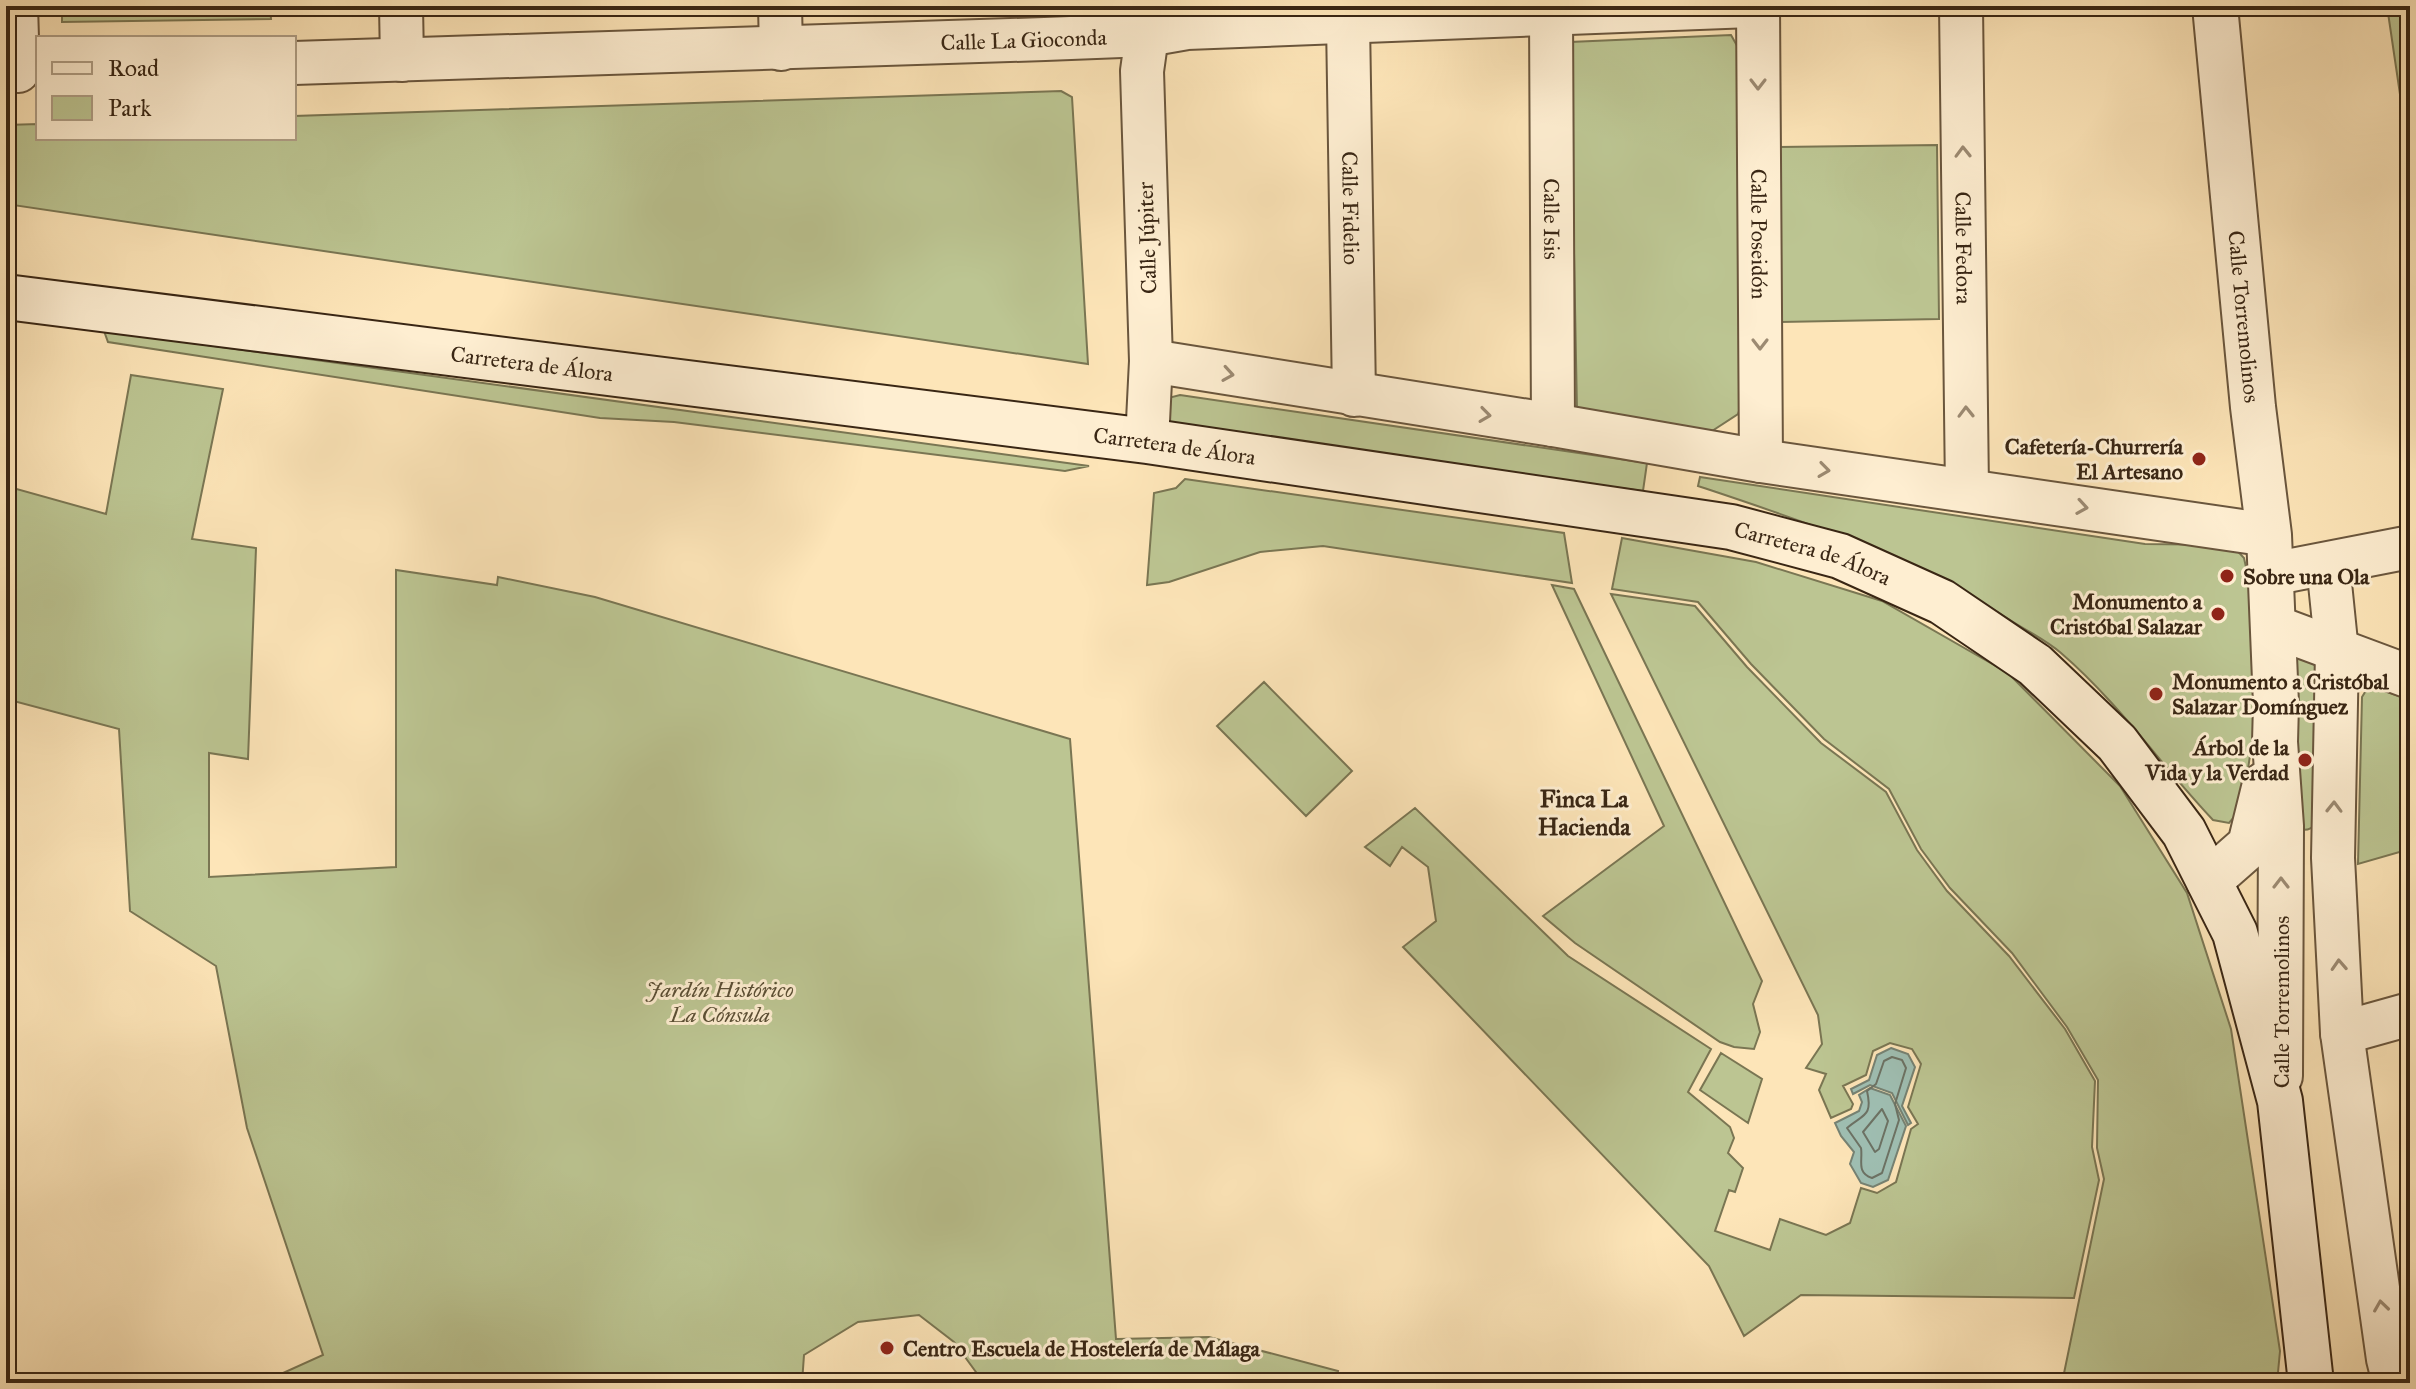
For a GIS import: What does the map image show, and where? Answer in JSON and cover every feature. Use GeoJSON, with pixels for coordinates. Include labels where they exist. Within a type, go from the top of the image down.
{"type":"FeatureCollection","features":[{"type":"Feature","properties":{"kind":"main road","name":"Calle Torremolinos"},"geometry":{"type":"LineString","coordinates":[[2215,6],[2251,392],[2270,555],[2275,742],[2281,826],[2280,1101],[2312,1381]]}},
{"type":"Feature","properties":{"kind":"main road","name":"Carretera de Álora"},"geometry":{"type":"LineString","coordinates":[[6,297],[1147,441],[1731,527],[1840,556],[1942,602],[2035,665],[2117,743],[2184,832],[2235,933],[2280,1101]]}},
{"type":"Feature","properties":{"kind":"main road"},"geometry":{"type":"LineString","coordinates":[[2209,881],[2250,845],[2275,742]]}},
{"type":"Feature","properties":{"kind":"street"},"geometry":{"type":"LineString","coordinates":[[16,6],[21,71]]}},
{"type":"Feature","properties":{"kind":"street"},"geometry":{"type":"LineString","coordinates":[[401,6],[402,60]]}},
{"type":"Feature","properties":{"kind":"street"},"geometry":{"type":"LineString","coordinates":[[780,6],[781,49]]}},
{"type":"Feature","properties":{"kind":"street","name":"Calle La Gioconda"},"geometry":{"type":"LineString","coordinates":[[296,63],[1147,35],[1187,28],[1751,6]]}},
{"type":"Feature","properties":{"kind":"street","name":"Calle Poseidón"},"geometry":{"type":"LineString","coordinates":[[1758,6],[1761,461]]}},
{"type":"Feature","properties":{"kind":"street","name":"Calle Fedora"},"geometry":{"type":"LineString","coordinates":[[1961,6],[1967,490]]}},
{"type":"Feature","properties":{"kind":"street","name":"Calle Isis"},"geometry":{"type":"LineString","coordinates":[[1551,13],[1553,425]]}},
{"type":"Feature","properties":{"kind":"street","name":"Calle Fidelio"},"geometry":{"type":"LineString","coordinates":[[1348,22],[1354,395]]}},
{"type":"Feature","properties":{"kind":"street","name":"Calle Júpiter"},"geometry":{"type":"LineString","coordinates":[[1147,35],[1142,71],[1151,361],[1147,441]]}},
{"type":"Feature","properties":{"kind":"street"},"geometry":{"type":"LineString","coordinates":[[1151,361],[1761,461],[1967,490],[2270,555],[2328,564],[2410,547]]}},
{"type":"Feature","properties":{"kind":"street"},"geometry":{"type":"LineString","coordinates":[[2328,564],[2337,652],[2333,858],[2342,1033],[2397,1365]]}},
{"type":"Feature","properties":{"kind":"street"},"geometry":{"type":"LineString","coordinates":[[2273,626],[2410,677]]}},
{"type":"Feature","properties":{"kind":"street"},"geometry":{"type":"LineString","coordinates":[[2342,1033],[2410,1014]]}},
{"type":"Feature","properties":{"kind":"green space"},"geometry":{"type":"Polygon","coordinates":[[[62,6],[270,6],[271,19],[62,22],[62,6]]]}},
{"type":"Feature","properties":{"kind":"green space"},"geometry":{"type":"Polygon","coordinates":[[[2387,6],[2410,6],[2410,162],[2387,6]]]}},
{"type":"Feature","properties":{"kind":"green space"},"geometry":{"type":"Polygon","coordinates":[[[1731,35],[1740,51],[1745,393],[1738,414],[1712,431],[1577,411],[1570,42],[1731,35]]]}},
{"type":"Feature","properties":{"kind":"green space"},"geometry":{"type":"Polygon","coordinates":[[[1061,91],[1072,97],[1088,364],[6,204],[6,125],[36,124],[36,140],[296,140],[296,116],[1061,91]]]}},
{"type":"Feature","properties":{"kind":"green space"},"geometry":{"type":"Polygon","coordinates":[[[1937,145],[1939,319],[1781,322],[1779,147],[1937,145]]]}},
{"type":"Feature","properties":{"kind":"green space"},"geometry":{"type":"Polygon","coordinates":[[[104,331],[1089,466],[1065,471],[674,422],[600,418],[108,342],[104,331]]]}},
{"type":"Feature","properties":{"kind":"green space","name":"Jardín Histórico La Cónsula"},"geometry":{"type":"Polygon","coordinates":[[[131,375],[223,389],[192,539],[256,548],[248,759],[209,753],[209,877],[396,867],[396,570],[497,585],[498,577],[595,597],[1070,739],[1116,1339],[1209,1337],[1338,1371],[1336,1383],[984,1383],[954,1342],[919,1315],[858,1322],[804,1355],[802,1383],[261,1383],[323,1355],[247,1128],[216,966],[130,911],[119,729],[6,699],[6,486],[106,514],[131,375]]]}},
{"type":"Feature","properties":{"kind":"green space"},"geometry":{"type":"Polygon","coordinates":[[[1180,395],[1647,463],[1643,491],[1171,430],[1163,406],[1168,398],[1180,395]]]}},
{"type":"Feature","properties":{"kind":"green space"},"geometry":{"type":"Polygon","coordinates":[[[1700,477],[2145,544],[2232,545],[2244,558],[2254,646],[2255,723],[2242,808],[2229,823],[2213,820],[2102,692],[2061,653],[2036,636],[1972,597],[1897,559],[1698,486],[1700,477]]]}},
{"type":"Feature","properties":{"kind":"green space"},"geometry":{"type":"Polygon","coordinates":[[[1185,479],[1564,533],[1572,583],[1323,546],[1260,552],[1169,582],[1147,585],[1154,493],[1176,488],[1185,479]]]}},
{"type":"Feature","properties":{"kind":"green space"},"geometry":{"type":"Polygon","coordinates":[[[1622,538],[1756,562],[1882,601],[2008,673],[2120,786],[2187,893],[2231,1029],[2280,1351],[2277,1383],[2062,1383],[2104,1179],[2097,1148],[2098,1080],[2067,1027],[2012,953],[1950,888],[1921,849],[1889,789],[1824,739],[1751,664],[1698,602],[1612,589],[1622,538]]]}},
{"type":"Feature","properties":{"kind":"green space"},"geometry":{"type":"Polygon","coordinates":[[[1552,585],[1574,589],[1762,981],[1753,1004],[1760,1032],[1754,1049],[1720,1042],[1575,943],[1543,916],[1664,826],[1552,585]]]}},
{"type":"Feature","properties":{"kind":"green space"},"geometry":{"type":"Polygon","coordinates":[[[1611,594],[1695,606],[1747,667],[1821,743],[1886,792],[1917,850],[1947,891],[2009,956],[2065,1029],[2095,1081],[2092,1147],[2099,1180],[2074,1298],[1801,1295],[1744,1336],[1709,1266],[1403,947],[1436,921],[1428,867],[1402,847],[1390,866],[1365,847],[1415,808],[1568,956],[1711,1049],[1688,1092],[1730,1127],[1734,1138],[1728,1153],[1743,1168],[1735,1192],[1729,1190],[1715,1231],[1770,1250],[1780,1219],[1826,1235],[1850,1223],[1861,1188],[1877,1193],[1896,1182],[1911,1129],[1918,1124],[1908,1107],[1921,1064],[1912,1049],[1890,1043],[1873,1051],[1866,1075],[1843,1086],[1853,1104],[1851,1109],[1831,1118],[1819,1090],[1826,1074],[1806,1068],[1822,1044],[1818,1015],[1611,594]]]}},
{"type":"Feature","properties":{"kind":"green space"},"geometry":{"type":"Polygon","coordinates":[[[2305,655],[2318,666],[2315,824],[2304,830],[2299,829],[2292,661],[2305,655]]]}},
{"type":"Feature","properties":{"kind":"green space"},"geometry":{"type":"Polygon","coordinates":[[[1264,682],[1352,771],[1306,816],[1217,726],[1264,682]]]}},
{"type":"Feature","properties":{"kind":"green space"},"geometry":{"type":"Polygon","coordinates":[[[2376,688],[2410,700],[2410,849],[2358,864],[2362,697],[2367,689],[2376,688]]]}},
{"type":"Feature","properties":{"kind":"green space"},"geometry":{"type":"Polygon","coordinates":[[[1721,1053],[1762,1079],[1748,1123],[1700,1090],[1721,1053]]]}},
{"type":"Feature","properties":{"kind":"water"},"geometry":{"type":"Polygon","coordinates":[[[1891,1048],[1908,1054],[1915,1067],[1902,1106],[1911,1123],[1908,1125],[1892,1093],[1870,1085],[1853,1094],[1851,1089],[1869,1080],[1877,1055],[1891,1048]]]}},
{"type":"Feature","properties":{"kind":"water"},"geometry":{"type":"Polygon","coordinates":[[[1870,1088],[1890,1095],[1906,1126],[1888,1180],[1873,1187],[1861,1183],[1850,1164],[1854,1152],[1835,1123],[1859,1111],[1862,1102],[1859,1095],[1870,1088]]]}},
{"type":"Feature","properties":{"kind":"place","name":"Cafetería-Churrería El Artesano"},"geometry":{"type":"Point","coordinates":[2199,459]}},
{"type":"Feature","properties":{"kind":"place","name":"Sobre una Ola"},"geometry":{"type":"Point","coordinates":[2227,576]}},
{"type":"Feature","properties":{"kind":"place","name":"Monumento a Cristóbal Salazar"},"geometry":{"type":"Point","coordinates":[2218,614]}},
{"type":"Feature","properties":{"kind":"place","name":"Monumento a Cristóbal Salazar Domínguez"},"geometry":{"type":"Point","coordinates":[2156,694]}},
{"type":"Feature","properties":{"kind":"place","name":"Árbol de la Vida y la Verdad"},"geometry":{"type":"Point","coordinates":[2305,760]}},
{"type":"Feature","properties":{"kind":"place","name":"Centro Escuela de Hostelería de Málaga"},"geometry":{"type":"Point","coordinates":[887,1348]}},
{"type":"Feature","properties":{"kind":"district","name":"Finca La Hacienda"},"geometry":{"type":"Point","coordinates":[1584,813]}}]}
